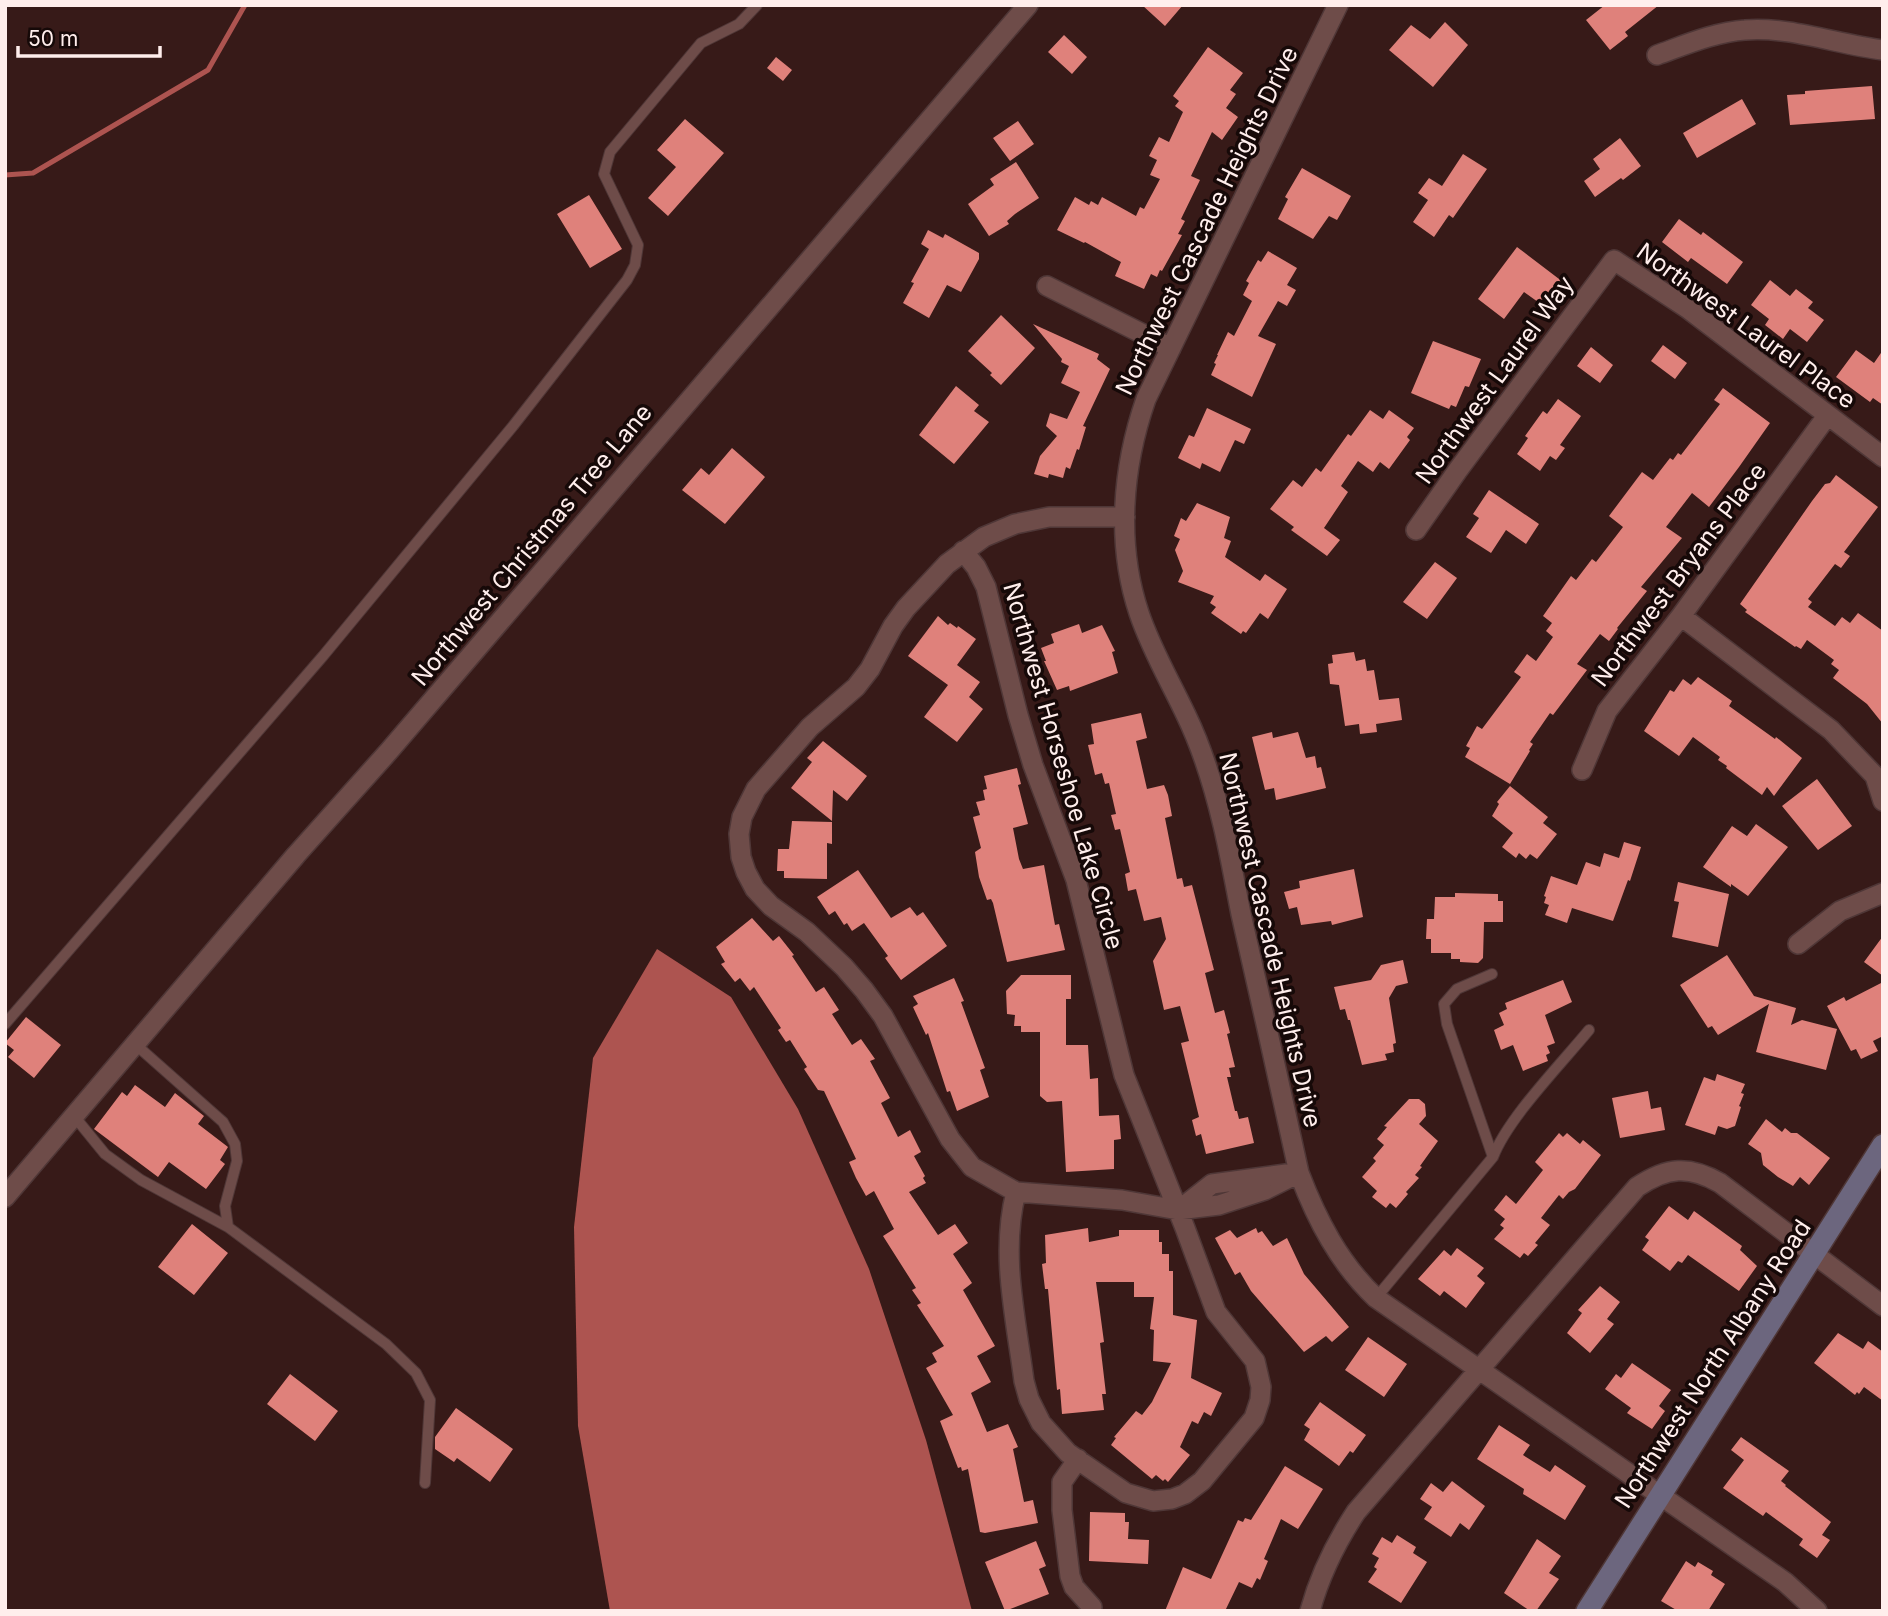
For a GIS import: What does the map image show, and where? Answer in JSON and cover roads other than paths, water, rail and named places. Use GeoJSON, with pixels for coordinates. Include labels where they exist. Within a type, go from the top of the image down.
{"type":"FeatureCollection","features":[{"type":"Feature","properties":{"kind":"street","name":"Northwest Christmas Tree Lane"},"geometry":{"type":"LineString","coordinates":[[5,1196],[1028,5]]}},
{"type":"Feature","properties":{"kind":"street","name":"Northwest Cascade Heights Drive"},"geometry":{"type":"LineString","coordinates":[[1338,5],[1146,400],[1129,461],[1125,517],[1125,544],[1131,585],[1139,614],[1152,648],[1204,756],[1223,827],[1299,1173],[1320,1225],[1352,1273],[1376,1298],[1785,1582],[1817,1611]]}},
{"type":"Feature","properties":{"kind":"street"},"geometry":{"type":"LineString","coordinates":[[1657,54],[1744,30],[1766,30],[1883,50]]}},
{"type":"Feature","properties":{"kind":"street","name":"Northwest Laurel Place"},"geometry":{"type":"LineString","coordinates":[[1614,260],[1686,308],[1883,457]]}},
{"type":"Feature","properties":{"kind":"street","name":"Northwest Laurel Way"},"geometry":{"type":"LineString","coordinates":[[1416,530],[1614,260]]}},
{"type":"Feature","properties":{"kind":"street"},"geometry":{"type":"LineString","coordinates":[[1047,286],[1171,348]]}},
{"type":"Feature","properties":{"kind":"street","name":"Northwest Bryans Place"},"geometry":{"type":"LineString","coordinates":[[1582,770],[1607,711],[1681,616],[1827,416]]}},
{"type":"Feature","properties":{"kind":"street"},"geometry":{"type":"LineString","coordinates":[[1125,517],[1074,515],[1026,521],[984,537],[947,564],[906,608],[870,669],[856,687],[810,727],[756,789],[743,817],[739,834],[741,857],[755,889],[771,905],[807,932],[864,990],[899,1045],[950,1139],[972,1167],[1016,1192],[1122,1200],[1178,1210],[1219,1205],[1265,1190],[1299,1173]]}},
{"type":"Feature","properties":{"kind":"street","name":"Northwest Horseshoe Lake Circle"},"geometry":{"type":"LineString","coordinates":[[963,551],[976,567],[986,587],[1033,765],[1076,880],[1124,1075],[1216,1312],[1255,1361],[1261,1387],[1254,1419],[1202,1482],[1185,1494],[1172,1499],[1153,1501],[1126,1493],[1078,1460],[1054,1439],[1041,1423],[1029,1399],[1024,1381],[1008,1257],[1010,1217],[1016,1192]]}},
{"type":"Feature","properties":{"kind":"street"},"geometry":{"type":"LineString","coordinates":[[1681,616],[1831,730],[1875,776],[1883,801]]}},
{"type":"Feature","properties":{"kind":"street"},"geometry":{"type":"LineString","coordinates":[[1798,944],[1840,911],[1883,893]]}},
{"type":"Feature","properties":{"kind":"street","name":"Northwest North Albany Road"},"geometry":{"type":"LineString","coordinates":[[1587,1611],[1883,1145]]}},
{"type":"Feature","properties":{"kind":"street"},"geometry":{"type":"LineString","coordinates":[[1310,1611],[1331,1553],[1356,1512],[1637,1186],[1652,1177],[1689,1170],[1706,1175],[1883,1306]]}},
{"type":"Feature","properties":{"kind":"street"},"geometry":{"type":"LineString","coordinates":[[1078,1460],[1062,1482],[1062,1510],[1070,1576],[1074,1587],[1092,1607]]}},
{"type":"Feature","properties":{"kind":"lane"},"geometry":{"type":"LineString","coordinates":[[5,1024],[323,656],[513,426],[627,280],[635,265],[638,245],[604,174],[610,152],[701,43],[739,24],[757,5]]}},
{"type":"Feature","properties":{"kind":"lane"},"geometry":{"type":"LineString","coordinates":[[1492,974],[1457,989],[1444,1004],[1447,1024],[1493,1157]]}},
{"type":"Feature","properties":{"kind":"lane"},"geometry":{"type":"LineString","coordinates":[[1376,1298],[1493,1157],[1522,1112],[1589,1030]]}},
{"type":"Feature","properties":{"kind":"lane"},"geometry":{"type":"LineString","coordinates":[[135,1044],[223,1122],[235,1144],[237,1161],[225,1206],[228,1227]]}},
{"type":"Feature","properties":{"kind":"lane"},"geometry":{"type":"LineString","coordinates":[[74,1116],[105,1154],[141,1180],[228,1227],[386,1344],[416,1373],[430,1400],[425,1483]]}},
{"type":"Feature","properties":{"kind":"waterway"},"geometry":{"type":"LineString","coordinates":[[5,175],[33,173],[208,70],[245,5]]}}]}
